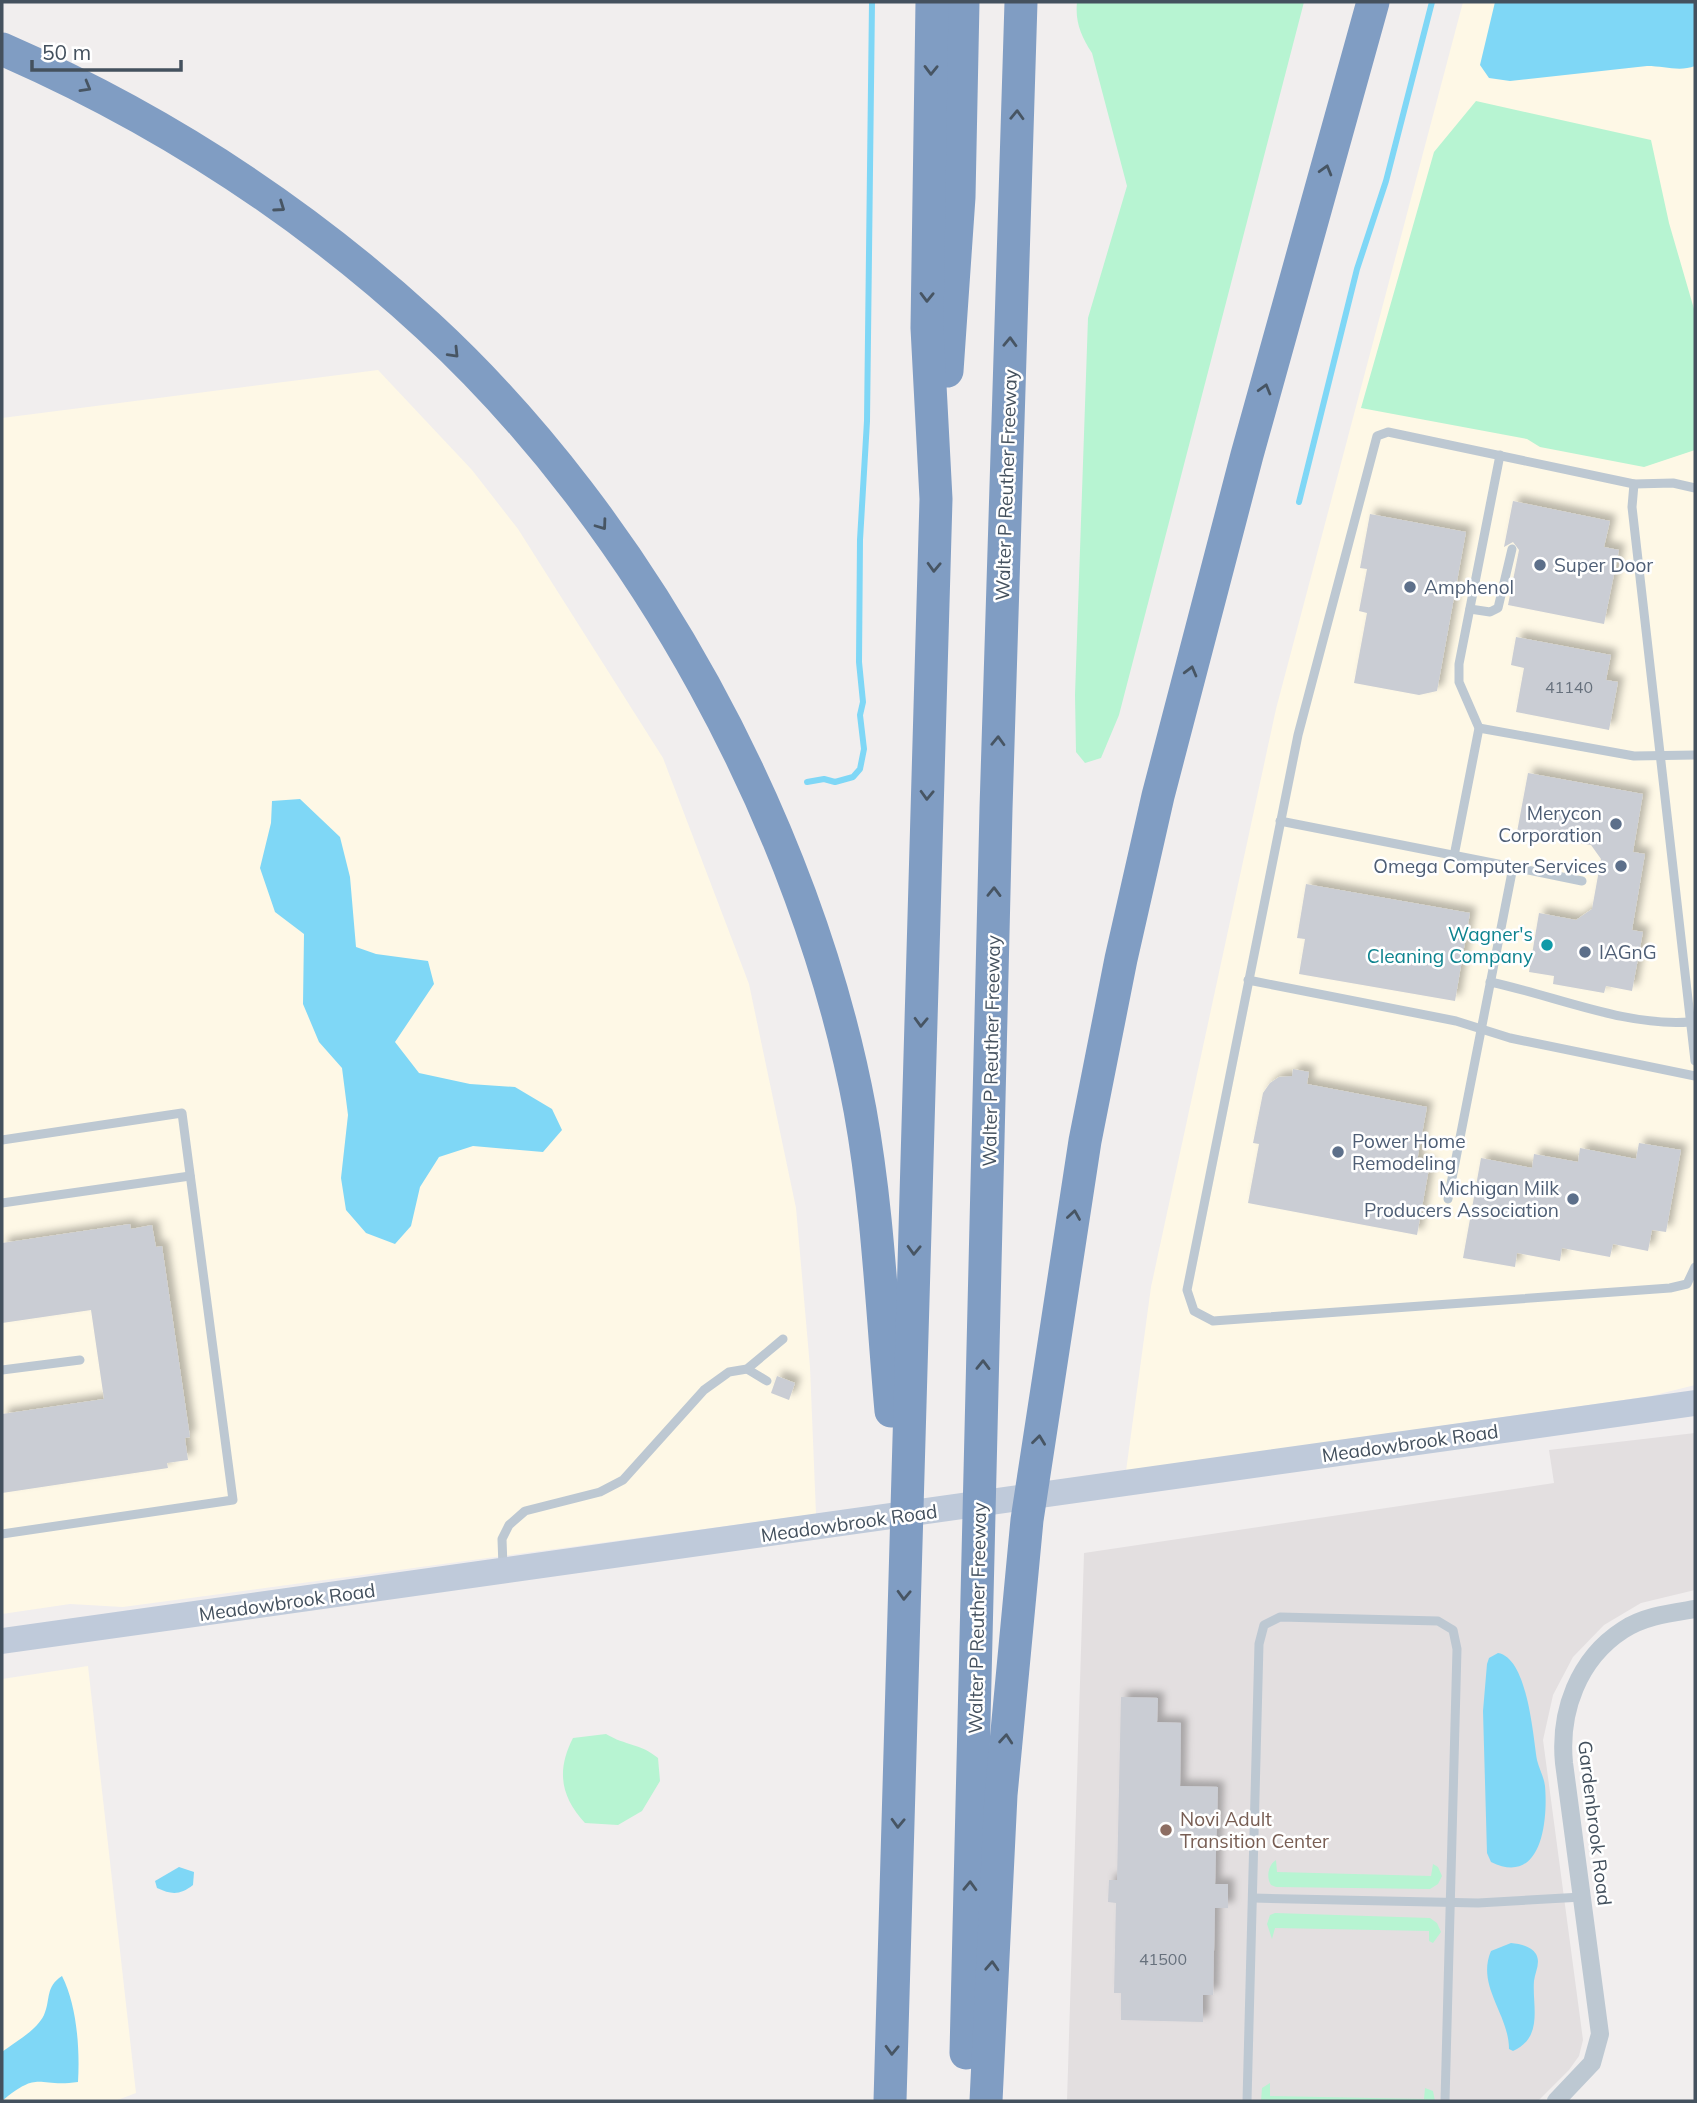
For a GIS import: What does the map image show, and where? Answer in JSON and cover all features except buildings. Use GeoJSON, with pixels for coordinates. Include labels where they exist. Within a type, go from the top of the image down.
{"type":"FeatureCollection","features":[{"type":"Feature","properties":{"kind":"highway"},"geometry":{"type":"LineString","coordinates":[[932,2],[927,328],[936,499]]}},
{"type":"Feature","properties":{"kind":"highway"},"geometry":{"type":"LineString","coordinates":[[890,2101],[936,499],[959,197],[963,2]]}},
{"type":"Feature","properties":{"kind":"highway","name":"Walter P Reuther Freeway"},"geometry":{"type":"LineString","coordinates":[[965,2101],[996,796],[1021,2]]}},
{"type":"Feature","properties":{"kind":"highway"},"geometry":{"type":"LineString","coordinates":[[986,2101],[1001,1795],[1027,1520],[1085,1141],[1121,959],[1158,796],[1247,455],[1373,2]]}},
{"type":"Feature","properties":{"kind":"highway"},"geometry":{"type":"LineString","coordinates":[[2,50],[76,82],[207,156],[327,239],[430,328],[568,478],[639,577],[702,679],[752,781],[795,880],[830,988],[860,1109],[874,1208],[895,1444],[906,1527]]}},
{"type":"Feature","properties":{"kind":"street","name":"Meadowbrook Road"},"geometry":{"type":"LineString","coordinates":[[2,1641],[1695,1403]]}},
{"type":"Feature","properties":{"kind":"street","name":"Gardenbrook Road"},"geometry":{"type":"LineString","coordinates":[[1556,2101],[1592,2063],[1600,2034],[1562,1739],[1573,1692],[1595,1655],[1622,1630],[1654,1616],[1695,1609]]}},
{"type":"Feature","properties":{"kind":"lane"},"geometry":{"type":"LineString","coordinates":[[1695,488],[1673,483],[1634,484],[1388,432],[1377,436],[1298,735],[1188,1282],[1188,1299],[1199,1316],[1213,1321],[1670,1288],[1687,1284],[1695,1267]]}},
{"type":"Feature","properties":{"kind":"lane"},"geometry":{"type":"LineString","coordinates":[[1454,856],[1479,728],[1458,682],[1500,455]]}},
{"type":"Feature","properties":{"kind":"lane"},"geometry":{"type":"LineString","coordinates":[[1634,484],[1632,507],[1695,1061]]}},
{"type":"Feature","properties":{"kind":"lane"},"geometry":{"type":"LineString","coordinates":[[1470,609],[1490,612],[1498,608],[1512,548]]}},
{"type":"Feature","properties":{"kind":"lane"},"geometry":{"type":"LineString","coordinates":[[1479,728],[1634,756],[1695,755]]}},
{"type":"Feature","properties":{"kind":"lane"},"geometry":{"type":"LineString","coordinates":[[1280,821],[1582,881]]}},
{"type":"Feature","properties":{"kind":"lane"},"geometry":{"type":"LineString","coordinates":[[1448,1199],[1513,867]]}},
{"type":"Feature","properties":{"kind":"lane"},"geometry":{"type":"LineString","coordinates":[[1248,980],[1695,1076]]}},
{"type":"Feature","properties":{"kind":"lane"},"geometry":{"type":"LineString","coordinates":[[1490,982],[1566,1003],[1650,1020],[1690,1022]]}},
{"type":"Feature","properties":{"kind":"lane"},"geometry":{"type":"LineString","coordinates":[[2,1140],[182,1113],[233,1500],[2,1534]]}},
{"type":"Feature","properties":{"kind":"lane"},"geometry":{"type":"LineString","coordinates":[[2,1203],[190,1176]]}},
{"type":"Feature","properties":{"kind":"lane"},"geometry":{"type":"LineString","coordinates":[[503,1572],[502,1539],[509,1525],[525,1511],[600,1492],[622,1480],[704,1390],[730,1372],[747,1369],[783,1339]]}},
{"type":"Feature","properties":{"kind":"lane"},"geometry":{"type":"LineString","coordinates":[[2,1370],[80,1360]]}},
{"type":"Feature","properties":{"kind":"lane"},"geometry":{"type":"LineString","coordinates":[[747,1369],[767,1381]]}},
{"type":"Feature","properties":{"kind":"lane"},"geometry":{"type":"LineString","coordinates":[[1247,2101],[1259,1644],[1264,1625],[1280,1617],[1425,1620],[1446,1624],[1453,1630],[1457,1648],[1445,2101]]}},
{"type":"Feature","properties":{"kind":"lane"},"geometry":{"type":"LineString","coordinates":[[1253,1898],[1450,1902],[1582,1897]]}},
{"type":"Feature","properties":{"kind":"shaded area"},"geometry":{"type":"Polygon","coordinates":[[[1463,2],[1695,2],[1695,1385],[1651,1396],[1126,1471],[1151,1287],[1276,709],[1463,2]]]}},
{"type":"Feature","properties":{"kind":"shaded area"},"geometry":{"type":"Polygon","coordinates":[[[378,370],[472,470],[518,529],[663,758],[749,984],[796,1208],[810,1367],[816,1514],[123,1607],[70,1604],[2,1614],[2,418],[378,370]]]}},
{"type":"Feature","properties":{"kind":"shaded area"},"geometry":{"type":"Polygon","coordinates":[[[1695,1433],[1695,1590],[1641,1603],[1604,1625],[1573,1657],[1553,1695],[1543,1740],[1583,2040],[1579,2056],[1569,2070],[1538,2101],[1067,2101],[1084,1553],[1554,1483],[1549,1450],[1695,1433]]]}},
{"type":"Feature","properties":{"kind":"shaded area"},"geometry":{"type":"Polygon","coordinates":[[[88,1666],[136,2093],[115,2101],[2,2101],[2,1679],[88,1666]]]}},
{"type":"Feature","properties":{"kind":"green space"},"geometry":{"type":"Polygon","coordinates":[[[1077,2],[1304,2],[1119,715],[1101,758],[1085,763],[1076,752],[1075,695],[1088,318],[1127,186],[1092,53],[1080,29],[1077,2]]]}},
{"type":"Feature","properties":{"kind":"green space"},"geometry":{"type":"Polygon","coordinates":[[[1476,101],[1651,140],[1669,223],[1694,309],[1695,450],[1644,467],[1540,447],[1527,439],[1361,408],[1434,152],[1476,101]]]}},
{"type":"Feature","properties":{"kind":"green space"},"geometry":{"type":"Polygon","coordinates":[[[606,1734],[658,1758],[660,1781],[642,1811],[618,1825],[585,1823],[571,1803],[564,1783],[564,1762],[573,1738],[606,1734]]]}},
{"type":"Feature","properties":{"kind":"green space"},"geometry":{"type":"Polygon","coordinates":[[[1276,1860],[1277,1872],[1431,1876],[1433,1864],[1438,1867],[1442,1876],[1438,1884],[1430,1889],[1276,1887],[1269,1882],[1268,1875],[1276,1860]]]}},
{"type":"Feature","properties":{"kind":"green space"},"geometry":{"type":"Polygon","coordinates":[[[1270,1915],[1430,1918],[1437,1923],[1441,1932],[1433,1943],[1429,1941],[1429,1931],[1275,1928],[1272,1939],[1267,1924],[1270,1915]]]}},
{"type":"Feature","properties":{"kind":"green space"},"geometry":{"type":"Polygon","coordinates":[[[1270,2083],[1270,2096],[1424,2099],[1425,2088],[1433,2091],[1435,2101],[1261,2101],[1262,2088],[1270,2083]]]}},
{"type":"Feature","properties":{"kind":"water"},"geometry":{"type":"Polygon","coordinates":[[[1495,2],[1695,2],[1695,66],[1678,69],[1647,66],[1510,81],[1489,78],[1480,65],[1495,2]]]}},
{"type":"Feature","properties":{"kind":"water"},"geometry":{"type":"Polygon","coordinates":[[[300,799],[340,837],[350,877],[356,947],[376,954],[428,961],[434,984],[395,1042],[419,1073],[470,1084],[515,1087],[552,1109],[562,1130],[543,1152],[473,1146],[439,1157],[420,1187],[411,1226],[395,1244],[366,1233],[346,1210],[341,1178],[348,1115],[342,1068],[319,1042],[303,1004],[304,934],[275,912],[260,868],[271,823],[272,801],[300,799]]]}},
{"type":"Feature","properties":{"kind":"water"},"geometry":{"type":"Polygon","coordinates":[[[1498,1653],[1508,1658],[1522,1683],[1531,1717],[1537,1760],[1544,1779],[1546,1800],[1543,1832],[1538,1846],[1531,1858],[1521,1865],[1508,1867],[1491,1862],[1487,1853],[1483,1711],[1487,1664],[1489,1658],[1498,1653]]]}},
{"type":"Feature","properties":{"kind":"water"},"geometry":{"type":"Polygon","coordinates":[[[179,1867],[194,1872],[193,1885],[176,1893],[157,1888],[155,1881],[179,1867]]]}},
{"type":"Feature","properties":{"kind":"water"},"geometry":{"type":"Polygon","coordinates":[[[1511,1943],[1531,1949],[1538,1961],[1534,1981],[1533,2029],[1523,2045],[1513,2051],[1509,2049],[1508,2036],[1487,1976],[1491,1951],[1511,1943]]]}},
{"type":"Feature","properties":{"kind":"water"},"geometry":{"type":"Polygon","coordinates":[[[62,1976],[71,2000],[76,2028],[78,2082],[39,2082],[24,2085],[2,2101],[2,2052],[40,2021],[53,1984],[62,1976]]]}},
{"type":"Feature","properties":{"kind":"waterway"},"geometry":{"type":"LineString","coordinates":[[807,782],[824,779],[835,782],[853,777],[860,769],[864,749],[860,715],[863,702],[859,662],[860,540],[867,421],[872,2]]}},
{"type":"Feature","properties":{"kind":"waterway"},"geometry":{"type":"LineString","coordinates":[[1299,502],[1357,269],[1386,181],[1432,2]]}},
{"type":"Feature","properties":{"kind":"place","name":"Super Door"},"geometry":{"type":"Point","coordinates":[1540,565]}},
{"type":"Feature","properties":{"kind":"place","name":"Amphenol"},"geometry":{"type":"Point","coordinates":[1410,587]}},
{"type":"Feature","properties":{"kind":"place","name":"Merycon Corporation"},"geometry":{"type":"Point","coordinates":[1616,824]}},
{"type":"Feature","properties":{"kind":"place","name":"Omega Computer Services"},"geometry":{"type":"Point","coordinates":[1621,866]}},
{"type":"Feature","properties":{"kind":"place","name":"Wagner's Cleaning Company"},"geometry":{"type":"Point","coordinates":[1547,945]}},
{"type":"Feature","properties":{"kind":"place","name":"IAGnG"},"geometry":{"type":"Point","coordinates":[1585,952]}},
{"type":"Feature","properties":{"kind":"place","name":"Power Home Remodeling"},"geometry":{"type":"Point","coordinates":[1338,1152]}},
{"type":"Feature","properties":{"kind":"place","name":"Michigan Milk Producers Association"},"geometry":{"type":"Point","coordinates":[1573,1199]}},
{"type":"Feature","properties":{"kind":"place","name":"Novi Adult Transition Center"},"geometry":{"type":"Point","coordinates":[1166,1830]}}]}
